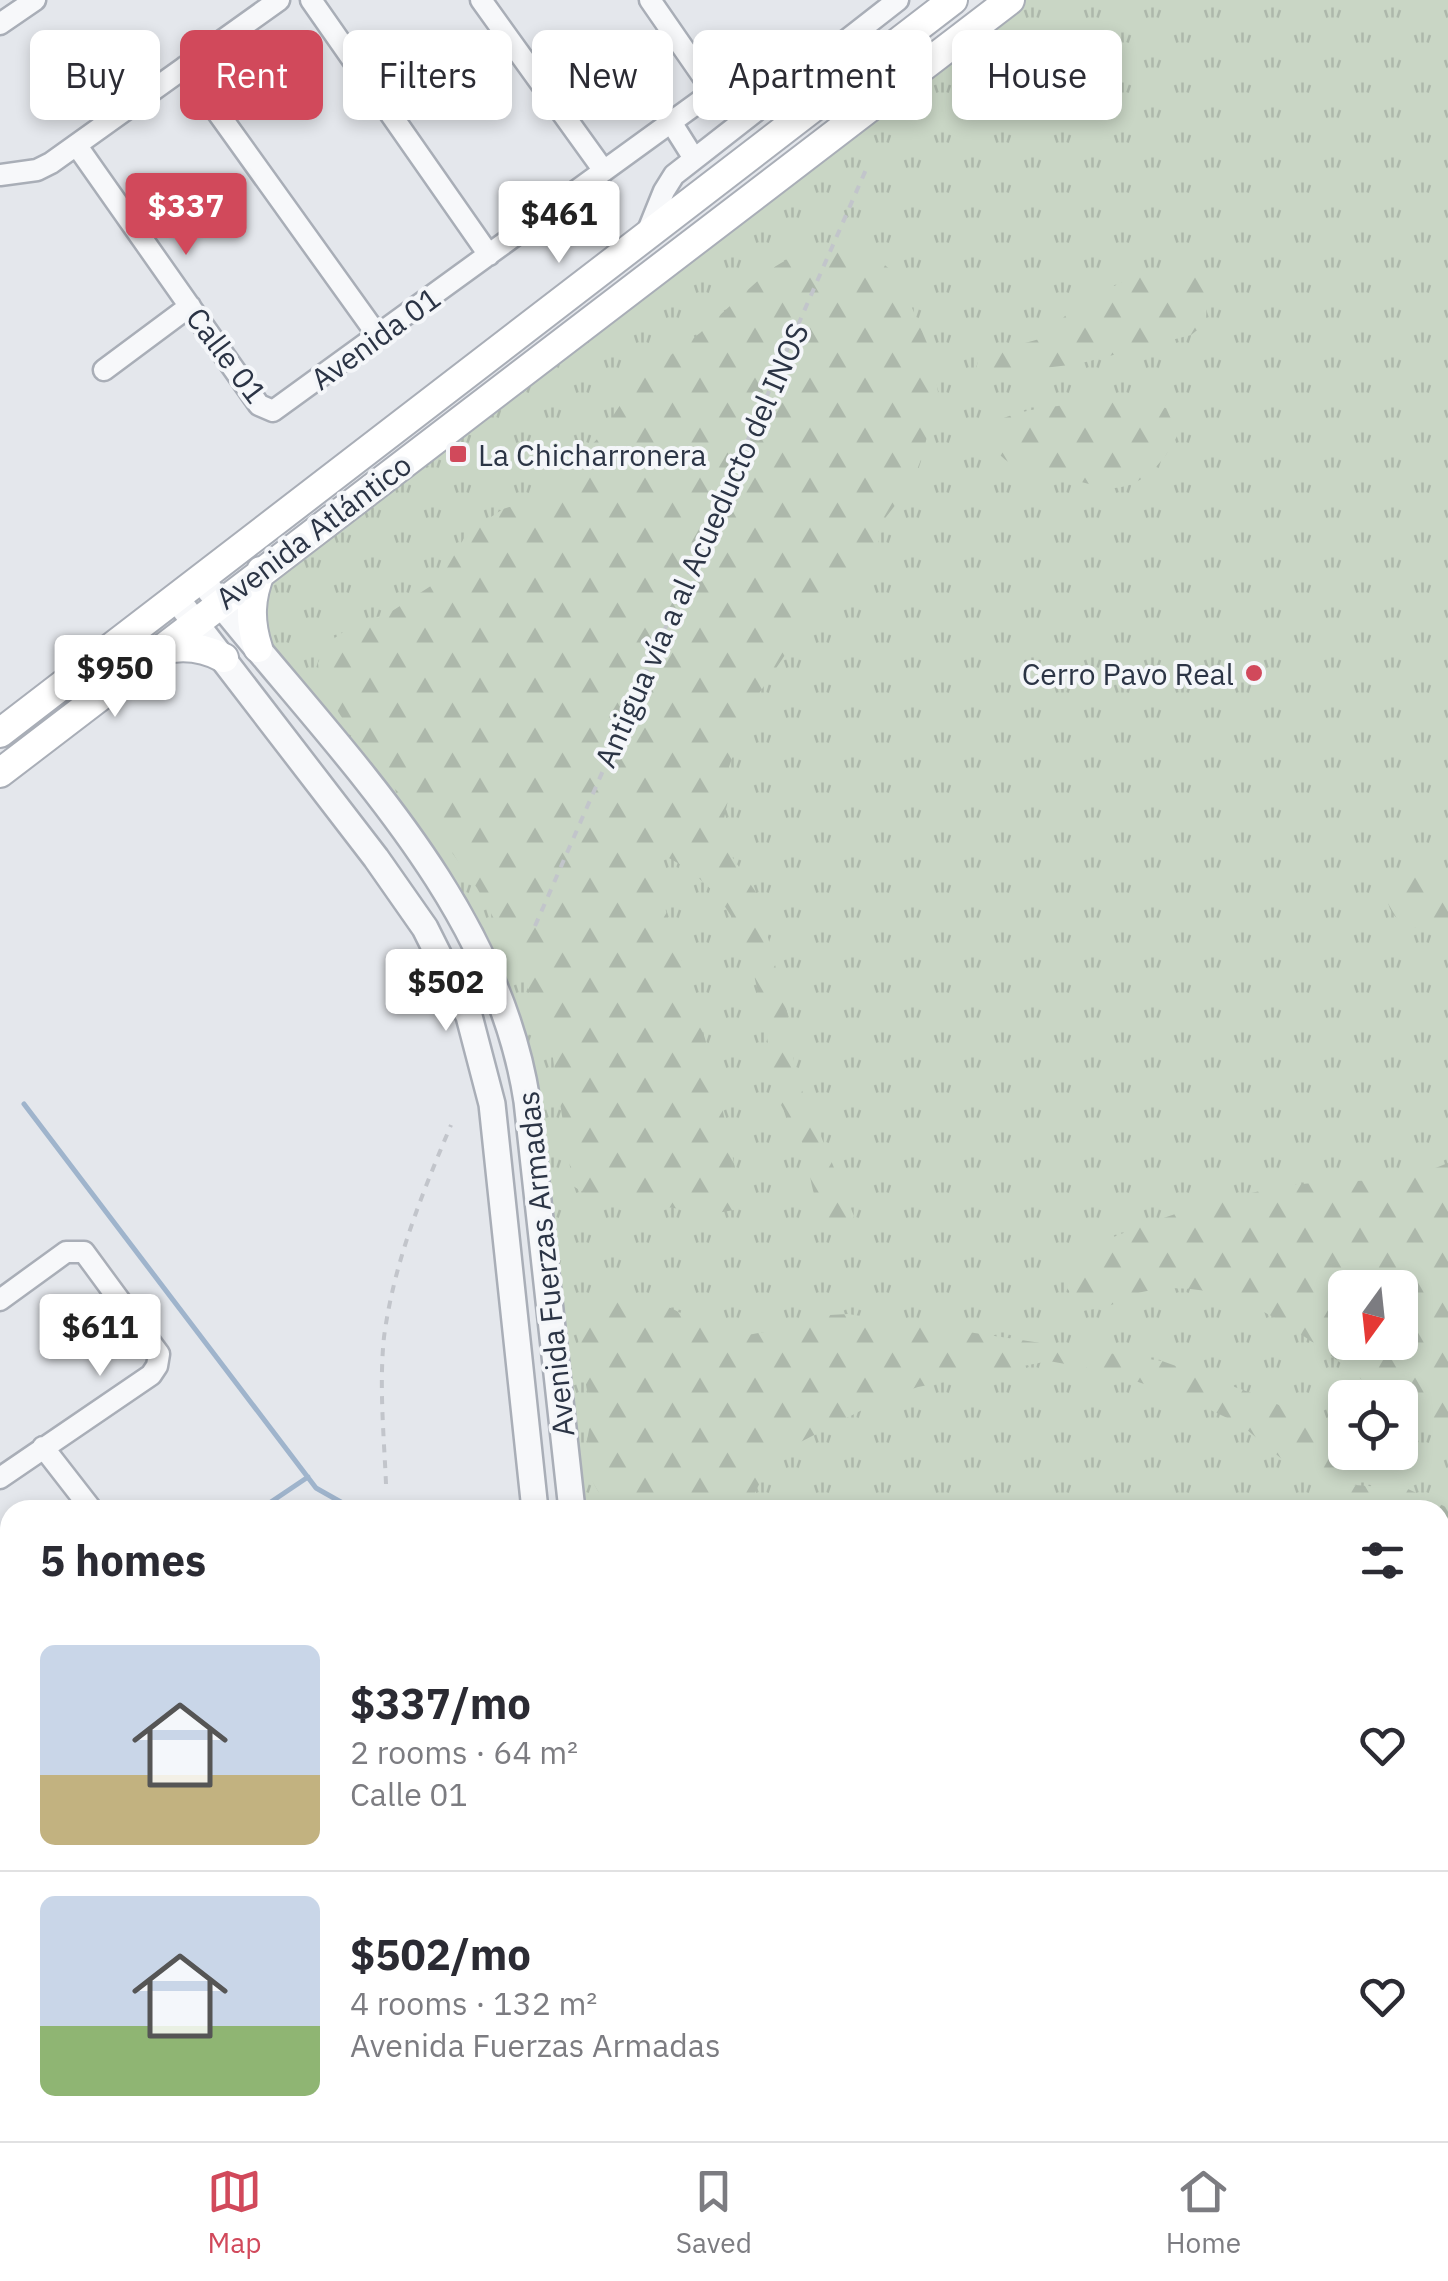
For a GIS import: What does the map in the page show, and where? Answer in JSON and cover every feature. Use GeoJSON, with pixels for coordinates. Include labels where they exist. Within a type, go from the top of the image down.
{"type":"FeatureCollection","features":[{"type":"Feature","properties":{"kind":"main road","name":"Avenida Atlántico"},"geometry":{"type":"LineString","coordinates":[[0,733],[953,0]]}},
{"type":"Feature","properties":{"kind":"main road","name":"Avenida Atlántico"},"geometry":{"type":"LineString","coordinates":[[0,773],[1010,0]]}},
{"type":"Feature","properties":{"kind":"main road"},"geometry":{"type":"LineString","coordinates":[[258,648],[250,616],[261,571]]}},
{"type":"Feature","properties":{"kind":"main road"},"geometry":{"type":"LineString","coordinates":[[158,651],[184,646],[224,658]]}},
{"type":"Feature","properties":{"kind":"street"},"geometry":{"type":"LineString","coordinates":[[0,24],[34,0]]}},
{"type":"Feature","properties":{"kind":"street"},"geometry":{"type":"LineString","coordinates":[[237,30],[279,0]]}},
{"type":"Feature","properties":{"kind":"street"},"geometry":{"type":"LineString","coordinates":[[311,0],[489,255]]}},
{"type":"Feature","properties":{"kind":"street"},"geometry":{"type":"LineString","coordinates":[[481,0],[604,171]]}},
{"type":"Feature","properties":{"kind":"street","name":"Avenida 01"},"geometry":{"type":"LineString","coordinates":[[278,409],[671,122],[719,99],[650,0]]}},
{"type":"Feature","properties":{"kind":"street"},"geometry":{"type":"LineString","coordinates":[[646,236],[664,190],[694,158],[898,0]]}},
{"type":"Feature","properties":{"kind":"street"},"geometry":{"type":"LineString","coordinates":[[0,174],[38,170],[180,71]]}},
{"type":"Feature","properties":{"kind":"street"},"geometry":{"type":"LineString","coordinates":[[224,120],[378,336]]}},
{"type":"Feature","properties":{"kind":"street"},"geometry":{"type":"LineString","coordinates":[[671,122],[694,158]]}},
{"type":"Feature","properties":{"kind":"street","name":"Calle 01"},"geometry":{"type":"LineString","coordinates":[[77,146],[260,406],[268,411],[278,409]]}},
{"type":"Feature","properties":{"kind":"street"},"geometry":{"type":"LineString","coordinates":[[104,370],[190,306]]}},
{"type":"Feature","properties":{"kind":"street","name":"Avenida Fuerzas Armadas"},"geometry":{"type":"LineString","coordinates":[[201,579],[367,783],[438,881],[483,955],[507,1014],[524,1076],[532,1134],[571,1500]]}},
{"type":"Feature","properties":{"kind":"street","name":"Avenida Fuerzas Armadas"},"geometry":{"type":"LineString","coordinates":[[176,598],[401,894],[442,959],[470,1016],[486,1074],[494,1124],[534,1500]]}},
{"type":"Feature","properties":{"kind":"street"},"geometry":{"type":"LineString","coordinates":[[0,1300],[66,1252],[84,1252],[159,1354],[151,1374],[0,1478]]}},
{"type":"Feature","properties":{"kind":"street"},"geometry":{"type":"LineString","coordinates":[[43,1447],[84,1500]]}},
{"type":"Feature","properties":{"kind":"path","name":"Antigua vía a al Acueducto del INOS"},"geometry":{"type":"LineString","coordinates":[[535,926],[868,165]]}},
{"type":"Feature","properties":{"kind":"path"},"geometry":{"type":"LineString","coordinates":[[386,1484],[382,1397],[388,1317],[408,1232],[451,1125]]}},
{"type":"Feature","properties":{"kind":"green space"},"geometry":{"type":"Polygon","coordinates":[[[1010,0],[1448,0],[1448,1500],[571,1500],[549,1278],[496,983],[253,632],[254,589],[856,120],[932,120],[932,61],[952,45],[952,120],[1122,120],[1122,30],[971,30],[1010,0]]]}},
{"type":"Feature","properties":{"kind":"green space"},"geometry":{"type":"Polygon","coordinates":[[[808,247],[865,253],[899,277],[932,355],[938,392],[922,457],[911,485],[886,517],[872,562],[854,588],[816,615],[787,652],[758,695],[729,767],[730,791],[723,823],[725,846],[757,894],[788,1016],[796,1076],[854,1216],[849,1228],[840,1232],[818,1207],[803,1144],[777,1096],[757,986],[741,936],[714,892],[667,857],[656,861],[655,875],[713,1065],[741,1196],[734,1210],[711,1214],[586,1194],[573,1186],[550,1039],[508,944],[477,888],[432,824],[380,775],[358,743],[320,683],[318,663],[326,644],[359,621],[386,615],[440,580],[467,533],[503,509],[538,498],[557,482],[599,437],[636,381],[700,333],[771,269],[808,247]]]}},
{"type":"Feature","properties":{"kind":"green space"},"geometry":{"type":"Polygon","coordinates":[[[1143,271],[1196,274],[1207,287],[1206,323],[1191,335],[1078,364],[981,379],[976,370],[979,356],[1043,338],[1074,307],[1143,271]]]}},
{"type":"Feature","properties":{"kind":"green space"},"geometry":{"type":"Polygon","coordinates":[[[1132,401],[1166,408],[1178,434],[1154,469],[1126,486],[1104,487],[1026,471],[991,446],[993,423],[1008,416],[1061,406],[1132,401]]]}},
{"type":"Feature","properties":{"kind":"green space"},"geometry":{"type":"Polygon","coordinates":[[[1408,876],[1448,879],[1448,934],[1405,924],[1391,911],[1387,889],[1408,876]]]}},
{"type":"Feature","properties":{"kind":"green space"},"geometry":{"type":"Polygon","coordinates":[[[1448,1163],[1448,1435],[1418,1419],[1418,1380],[1362,1380],[1336,1360],[1418,1360],[1418,1270],[1328,1270],[1328,1354],[1273,1317],[1210,1292],[1177,1288],[1142,1292],[1083,1311],[1067,1288],[1069,1257],[1169,1216],[1274,1188],[1404,1176],[1448,1163]]]}},
{"type":"Feature","properties":{"kind":"green space"},"geometry":{"type":"Polygon","coordinates":[[[614,1295],[671,1308],[703,1325],[742,1336],[776,1330],[812,1316],[848,1314],[1162,1361],[1257,1395],[1328,1427],[1328,1470],[1340,1470],[1330,1474],[1310,1472],[1283,1460],[1240,1424],[1185,1398],[1109,1372],[1049,1361],[918,1387],[887,1397],[766,1460],[752,1500],[604,1500],[587,1463],[590,1416],[579,1345],[586,1301],[614,1295]]]}},
{"type":"Feature","properties":{"kind":"green space"},"geometry":{"type":"Polygon","coordinates":[[[1355,1485],[1408,1489],[1431,1500],[1324,1500],[1355,1485]]]}},
{"type":"Feature","properties":{"kind":"waterway"},"geometry":{"type":"LineString","coordinates":[[24,1104],[316,1488],[337,1500]]}},
{"type":"Feature","properties":{"kind":"waterway"},"geometry":{"type":"LineString","coordinates":[[274,1500],[308,1477]]}},
{"type":"Feature","properties":{"kind":"place","name":"La Chicharronera"},"geometry":{"type":"Point","coordinates":[458,454]}},
{"type":"Feature","properties":{"kind":"place","name":"Cerro Pavo Real"},"geometry":{"type":"Point","coordinates":[1254,673]}}]}
